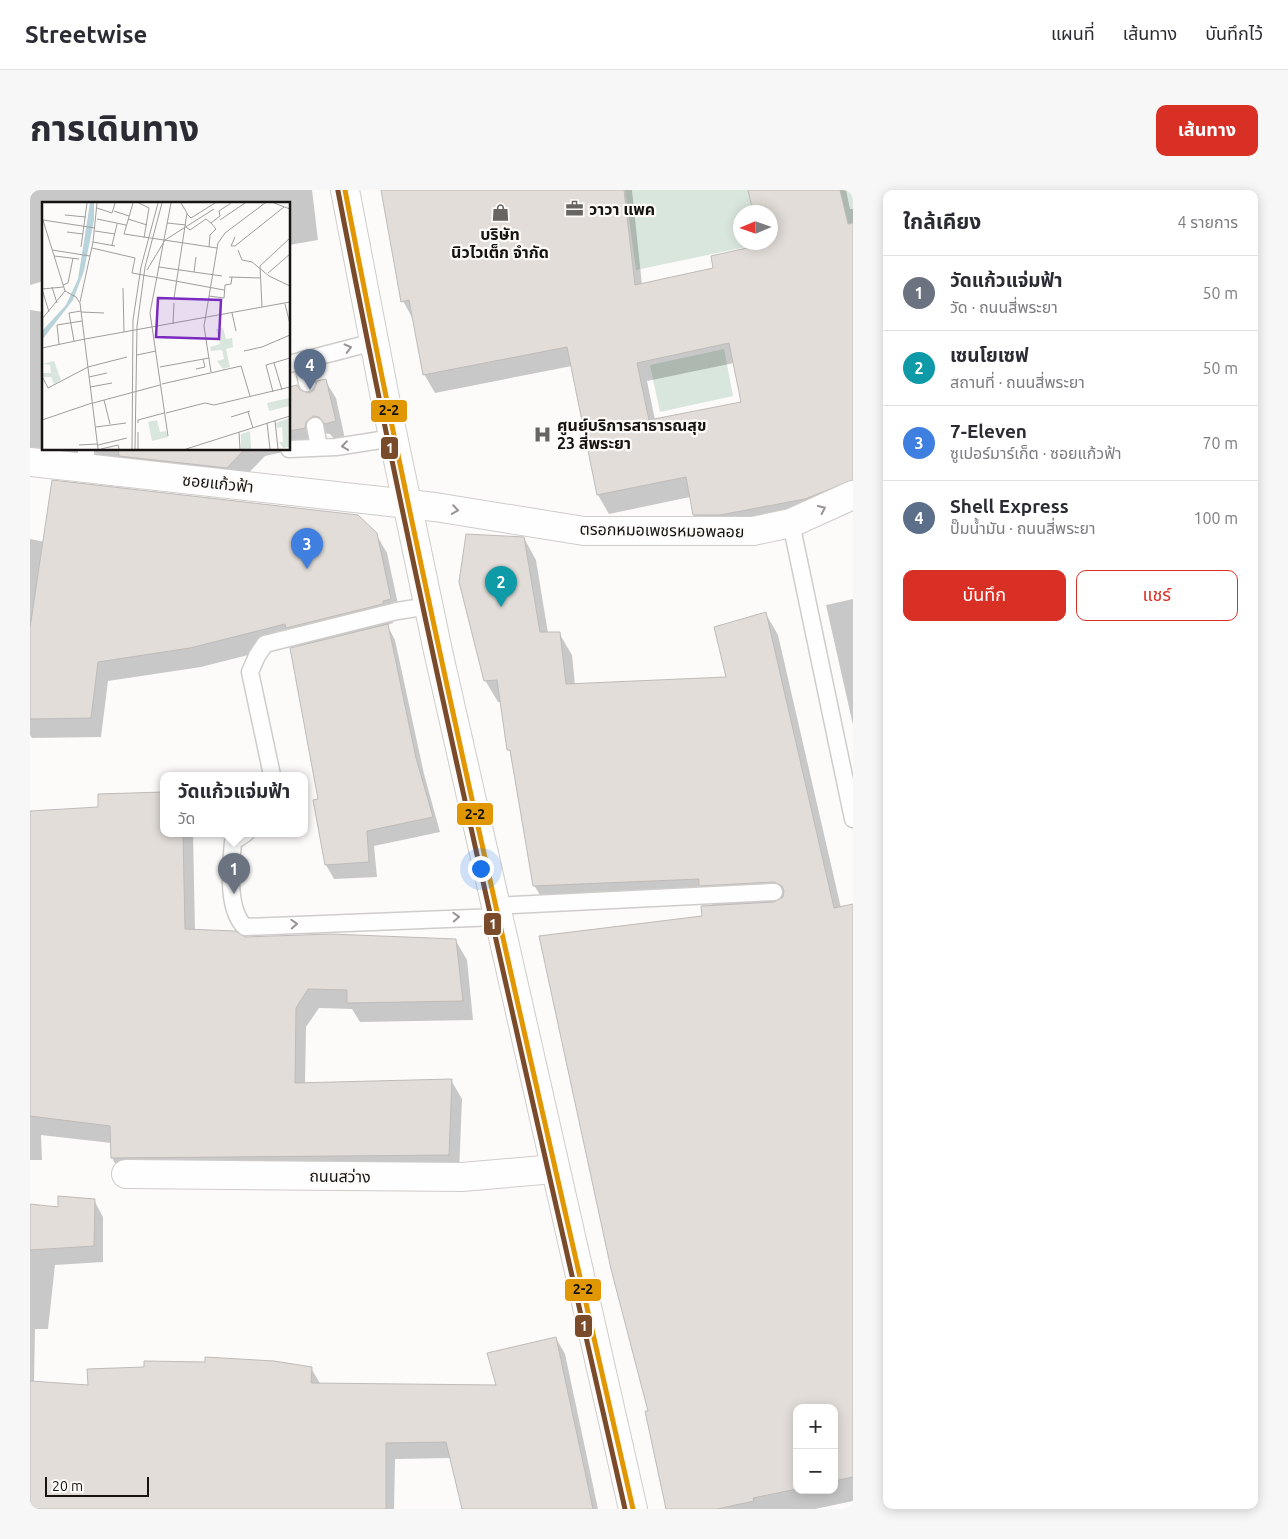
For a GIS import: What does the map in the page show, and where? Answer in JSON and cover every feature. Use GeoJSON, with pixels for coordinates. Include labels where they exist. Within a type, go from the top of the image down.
{"type":"FeatureCollection","features":[{"type":"Feature","properties":{"kind":"main road"},"geometry":{"type":"LineString","coordinates":[[345,190],[393,438],[429,606],[496,911],[633,1509]]}},
{"type":"Feature","properties":{"kind":"main road","name":"ซอยแก้วฟ้า"},"geometry":{"type":"LineString","coordinates":[[30,462],[86,459],[407,504]]}},
{"type":"Feature","properties":{"kind":"main road","name":"ตรอกหมอเพชรหมอพลอย"},"geometry":{"type":"LineString","coordinates":[[407,504],[584,531],[753,531],[791,523],[853,495]]}},
{"type":"Feature","properties":{"kind":"main road","name":"ถนนสว่าง"},"geometry":{"type":"LineString","coordinates":[[126,1174],[462,1177],[555,1169]]}},
{"type":"Feature","properties":{"kind":"lane"},"geometry":{"type":"LineString","coordinates":[[307,383],[295,362],[374,342]]}},
{"type":"Feature","properties":{"kind":"lane"},"geometry":{"type":"LineString","coordinates":[[315,426],[319,447]]}},
{"type":"Feature","properties":{"kind":"lane"},"geometry":{"type":"LineString","coordinates":[[290,448],[336,447],[393,438]]}},
{"type":"Feature","properties":{"kind":"lane"},"geometry":{"type":"LineString","coordinates":[[791,523],[853,819]]}},
{"type":"Feature","properties":{"kind":"lane"},"geometry":{"type":"LineString","coordinates":[[271,772],[250,672],[265,644],[397,611],[429,606]]}},
{"type":"Feature","properties":{"kind":"lane"},"geometry":{"type":"LineString","coordinates":[[240,837],[233,842],[229,876],[238,917],[245,927],[774,892]]}},
{"type":"Feature","properties":{"kind":"shaded area"},"geometry":{"type":"Polygon","coordinates":[[[625,190],[853,190],[853,223],[778,239],[778,205],[733,205],[733,250],[636,270],[625,190]]]}},
{"type":"Feature","properties":{"kind":"shaded area"},"geometry":{"type":"Polygon","coordinates":[[[724,349],[733,396],[660,412],[650,365],[724,349]]]}},
{"type":"Feature","properties":{"kind":"building"},"geometry":{"type":"Polygon","coordinates":[[[381,190],[624,190],[635,285],[713,268],[711,256],[738,250],[778,250],[778,205],[751,205],[748,190],[840,190],[848,224],[853,223],[853,480],[805,499],[720,515],[693,515],[686,477],[597,495],[567,347],[423,375],[409,300],[401,302],[381,190]],[[729,343],[637,363],[649,420],[741,402],[729,343]]]}},
{"type":"Feature","properties":{"kind":"building"},"geometry":{"type":"Polygon","coordinates":[[[326,379],[336,421],[325,424],[319,417],[313,416],[306,422],[305,428],[290,431],[290,387],[297,385],[300,390],[309,393],[314,390],[317,381],[326,379]]]}},
{"type":"Feature","properties":{"kind":"building"},"geometry":{"type":"Polygon","coordinates":[[[118,450],[244,450],[227,468],[119,456],[118,450]]]}},
{"type":"Feature","properties":{"kind":"building"},"geometry":{"type":"Polygon","coordinates":[[[52,480],[358,515],[377,533],[391,599],[383,601],[383,604],[286,628],[285,624],[190,648],[98,662],[91,718],[30,719],[30,628],[52,480]]]}},
{"type":"Feature","properties":{"kind":"building"},"geometry":{"type":"Polygon","coordinates":[[[466,534],[524,537],[540,632],[560,632],[566,684],[726,677],[714,627],[766,612],[834,908],[853,904],[853,1477],[838,1480],[838,1404],[793,1404],[793,1490],[753,1498],[754,1501],[717,1509],[666,1509],[645,1411],[648,1411],[611,1269],[539,936],[702,916],[701,906],[774,902],[783,897],[784,891],[782,886],[774,882],[699,886],[699,879],[533,886],[510,750],[507,750],[497,680],[484,681],[459,582],[466,534]]]}},
{"type":"Feature","properties":{"kind":"building"},"geometry":{"type":"Polygon","coordinates":[[[388,624],[416,758],[433,817],[367,831],[369,862],[325,865],[313,800],[318,799],[290,648],[388,624]]]}},
{"type":"Feature","properties":{"kind":"building"},"geometry":{"type":"Polygon","coordinates":[[[160,792],[160,837],[183,837],[185,929],[235,931],[245,937],[330,934],[456,939],[463,1001],[347,1003],[347,990],[308,989],[296,1008],[295,1083],[452,1079],[449,1155],[111,1158],[110,1126],[30,1116],[30,811],[98,807],[98,794],[160,792]]]}},
{"type":"Feature","properties":{"kind":"building"},"geometry":{"type":"Polygon","coordinates":[[[58,1196],[95,1199],[94,1246],[30,1250],[30,1204],[58,1207],[58,1196]]]}},
{"type":"Feature","properties":{"kind":"building"},"geometry":{"type":"Polygon","coordinates":[[[556,1337],[593,1509],[462,1509],[446,1442],[386,1443],[386,1509],[30,1509],[30,1381],[88,1385],[87,1369],[144,1367],[144,1361],[205,1362],[205,1357],[274,1361],[312,1367],[311,1383],[496,1385],[487,1353],[556,1337]]]}},
{"type":"Feature","properties":{"kind":"transit line","name":"2-2"},"geometry":{"type":"LineString","coordinates":[[345,190],[447,686],[633,1509]]}},
{"type":"Feature","properties":{"kind":"transit line","name":"1"},"geometry":{"type":"LineString","coordinates":[[338,191],[440,687],[625,1509]]}},
{"type":"Feature","properties":{"kind":"place","name":"วาวา แพค"},"geometry":{"type":"Point","coordinates":[575,209]}},
{"type":"Feature","properties":{"kind":"place","name":"บริษัท นิวไวเต็ก จำกัด"},"geometry":{"type":"Point","coordinates":[500,212]}},
{"type":"Feature","properties":{"kind":"place","name":"Shell Express"},"geometry":{"type":"Point","coordinates":[310,390]}},
{"type":"Feature","properties":{"kind":"place","name":"ศูนย์บริการสาธารณสุข 23 สี่พระยา"},"geometry":{"type":"Point","coordinates":[543,434]}},
{"type":"Feature","properties":{"kind":"place","name":"7-Eleven"},"geometry":{"type":"Point","coordinates":[307,569]}},
{"type":"Feature","properties":{"kind":"place","name":"เซนโยเซฟ"},"geometry":{"type":"Point","coordinates":[501,607]}},
{"type":"Feature","properties":{"kind":"place","name":"วัดแก้วแจ่มฟ้า"},"geometry":{"type":"Point","coordinates":[234,894]}}]}
